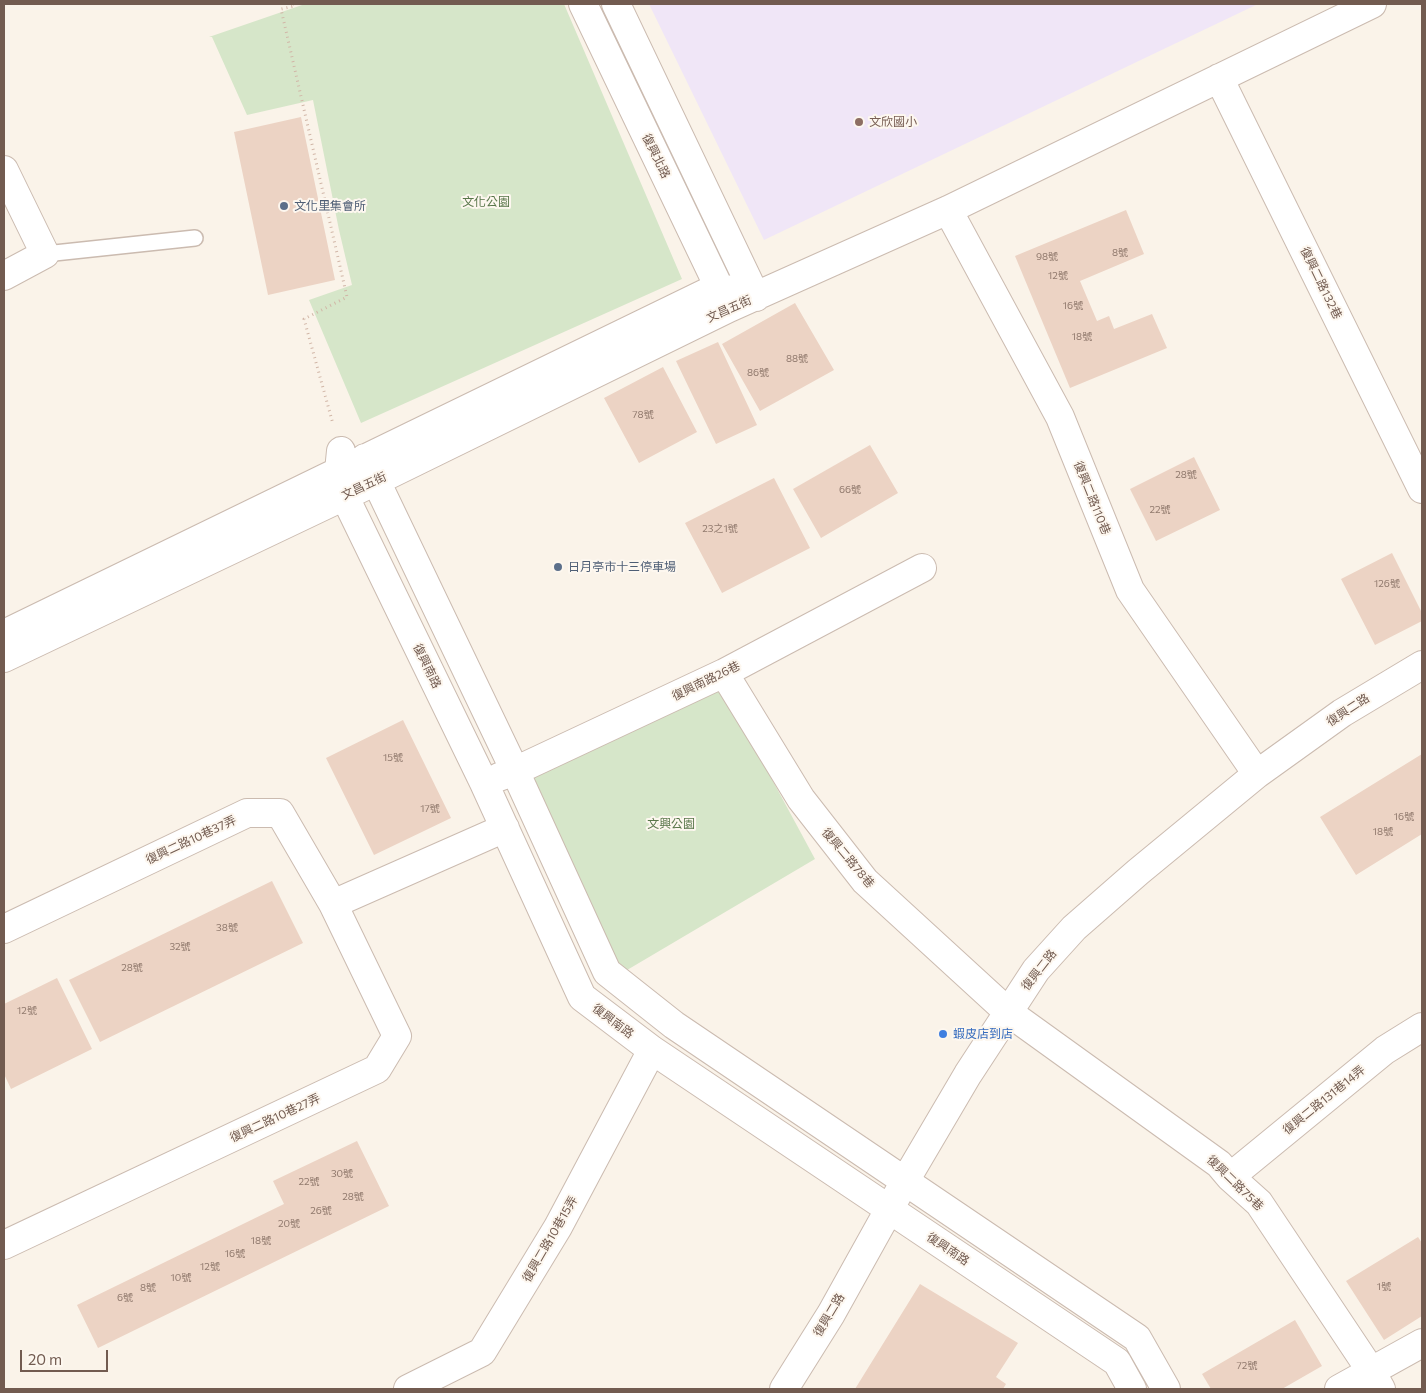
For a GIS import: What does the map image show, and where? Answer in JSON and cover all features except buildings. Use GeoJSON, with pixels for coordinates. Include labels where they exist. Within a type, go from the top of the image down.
{"type":"FeatureCollection","features":[{"type":"Feature","properties":{"kind":"street","name":"復興北路"},"geometry":{"type":"LineString","coordinates":[[583,4],[723,298]]}},
{"type":"Feature","properties":{"kind":"street"},"geometry":{"type":"LineString","coordinates":[[616,4],[756,297],[948,210],[1372,4]]}},
{"type":"Feature","properties":{"kind":"street","name":"復興二路132巷"},"geometry":{"type":"LineString","coordinates":[[1219,78],[1422,489]]}},
{"type":"Feature","properties":{"kind":"street"},"geometry":{"type":"LineString","coordinates":[[4,170],[24,265]]}},
{"type":"Feature","properties":{"kind":"street","name":"復興二路110巷"},"geometry":{"type":"LineString","coordinates":[[948,210],[1060,418],[1130,590],[1257,774]]}},
{"type":"Feature","properties":{"kind":"street","name":"文昌五街"},"geometry":{"type":"LineString","coordinates":[[4,634],[723,298],[756,297]]}},
{"type":"Feature","properties":{"kind":"street","name":"文昌五街"},"geometry":{"type":"LineString","coordinates":[[4,658],[353,471]]}},
{"type":"Feature","properties":{"kind":"street"},"geometry":{"type":"LineString","coordinates":[[353,471],[516,771],[607,972],[674,1025],[1137,1338],[1166,1389]]}},
{"type":"Feature","properties":{"kind":"street","name":"復興南路"},"geometry":{"type":"LineString","coordinates":[[353,471],[484,783],[582,997],[652,1050],[1117,1362],[1132,1389]]}},
{"type":"Feature","properties":{"kind":"street","name":"復興南路26巷"},"geometry":{"type":"LineString","coordinates":[[484,783],[516,771],[724,673],[922,568]]}},
{"type":"Feature","properties":{"kind":"street","name":"復興二路"},"geometry":{"type":"LineString","coordinates":[[784,1389],[830,1314],[968,1074],[1036,970],[1074,928],[1138,872],[1257,774],[1342,713],[1422,665]]}},
{"type":"Feature","properties":{"kind":"street","name":"復興二路78巷"},"geometry":{"type":"LineString","coordinates":[[724,673],[800,799],[865,881],[1008,1012]]}},
{"type":"Feature","properties":{"kind":"street","name":"復興二路10巷37弄"},"geometry":{"type":"LineString","coordinates":[[4,929],[247,813],[280,813],[333,904]]}},
{"type":"Feature","properties":{"kind":"street"},"geometry":{"type":"LineString","coordinates":[[333,904],[505,828]]}},
{"type":"Feature","properties":{"kind":"street","name":"復興二路10巷27弄"},"geometry":{"type":"LineString","coordinates":[[4,1245],[377,1070],[397,1036],[333,904]]}},
{"type":"Feature","properties":{"kind":"street","name":"復興二路75巷"},"geometry":{"type":"LineString","coordinates":[[1008,1012],[1219,1164],[1259,1204],[1376,1380]]}},
{"type":"Feature","properties":{"kind":"street","name":"復興二路131巷14弄"},"geometry":{"type":"LineString","coordinates":[[1230,1176],[1385,1050],[1422,1027]]}},
{"type":"Feature","properties":{"kind":"street","name":"復興二路10巷15弄"},"geometry":{"type":"LineString","coordinates":[[408,1389],[482,1352],[558,1227],[652,1050]]}},
{"type":"Feature","properties":{"kind":"street"},"geometry":{"type":"LineString","coordinates":[[978,1269],[996,1242]]}},
{"type":"Feature","properties":{"kind":"street"},"geometry":{"type":"LineString","coordinates":[[1339,1389],[1376,1380],[1422,1343]]}},
{"type":"Feature","properties":{"kind":"lane"},"geometry":{"type":"LineString","coordinates":[[24,265],[195,238]]}},
{"type":"Feature","properties":{"kind":"path"},"geometry":{"type":"LineString","coordinates":[[294,4],[295,6],[281,9],[347,297],[304,319],[353,471]]}},
{"type":"Feature","properties":{"kind":"shaded area","name":"文欣國小"},"geometry":{"type":"Polygon","coordinates":[[[649,4],[1258,4],[764,240],[649,4]]]}},
{"type":"Feature","properties":{"kind":"green space","name":"文化公園"},"geometry":{"type":"Polygon","coordinates":[[[305,4],[564,4],[682,279],[361,423],[309,300],[352,285],[313,100],[247,115],[212,37],[209,37],[305,4]]]}},
{"type":"Feature","properties":{"kind":"green space","name":"文興公園"},"geometry":{"type":"Polygon","coordinates":[[[722,687],[815,859],[622,973],[531,773],[722,687]]]}},
{"type":"Feature","properties":{"kind":"place","name":"文欣國小"},"geometry":{"type":"Point","coordinates":[859,122]}},
{"type":"Feature","properties":{"kind":"place","name":"文化里集會所"},"geometry":{"type":"Point","coordinates":[284,206]}},
{"type":"Feature","properties":{"kind":"place","name":"日月亭市十三停車場"},"geometry":{"type":"Point","coordinates":[558,567]}},
{"type":"Feature","properties":{"kind":"place","name":"蝦皮店到店"},"geometry":{"type":"Point","coordinates":[943,1034]}}]}
